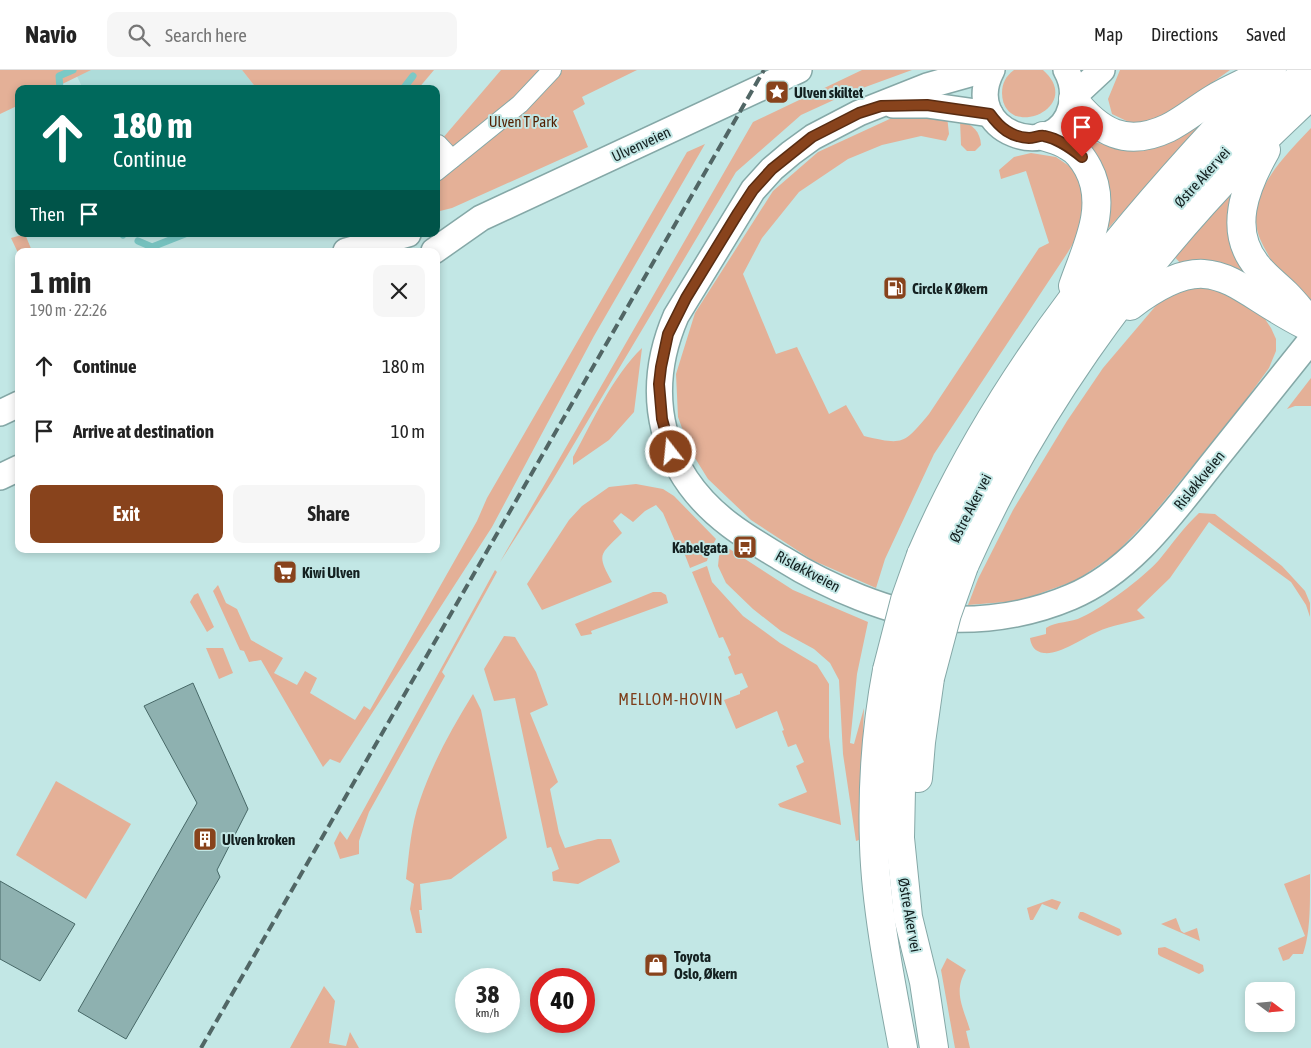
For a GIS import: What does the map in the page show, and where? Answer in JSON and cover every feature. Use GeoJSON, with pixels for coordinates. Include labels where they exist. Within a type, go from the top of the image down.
{"type":"FeatureCollection","features":[{"type":"Feature","properties":{"kind":"highway"},"geometry":{"type":"LineString","coordinates":[[1073,98],[1088,118],[1107,131],[1123,136],[1151,135],[1169,128],[1213,98],[1272,70]]}},
{"type":"Feature","properties":{"kind":"highway","name":"Østre Aker vei"},"geometry":{"type":"LineString","coordinates":[[943,561],[938,514],[989,423],[1062,314],[1126,230],[1174,174],[1272,70]]}},
{"type":"Feature","properties":{"kind":"highway","name":"Østre Aker vei"},"geometry":{"type":"LineString","coordinates":[[934,1048],[924,982],[908,917],[900,838],[899,809],[902,740],[910,674],[903,607],[943,561],[982,482],[1008,438],[1036,391],[1087,318],[1151,235],[1191,189],[1307,70]]}},
{"type":"Feature","properties":{"kind":"highway"},"geometry":{"type":"LineString","coordinates":[[910,674],[947,614],[943,561],[1002,486],[1054,400],[1107,323],[1166,248],[1207,200],[1243,161],[1311,95]]}},
{"type":"Feature","properties":{"kind":"highway"},"geometry":{"type":"LineString","coordinates":[[1287,117],[1265,152],[1248,185],[1240,222],[1244,243],[1250,256],[1311,323]]}},
{"type":"Feature","properties":{"kind":"highway"},"geometry":{"type":"LineString","coordinates":[[1043,136],[1068,146],[1082,157],[1092,175],[1098,196],[1097,216],[1092,234],[1062,314]]}},
{"type":"Feature","properties":{"kind":"highway"},"geometry":{"type":"LineString","coordinates":[[1107,323],[1152,290],[1180,276],[1198,273],[1230,280],[1246,288],[1277,311],[1311,328]]}},
{"type":"Feature","properties":{"kind":"highway","name":"Østre Aker vei"},"geometry":{"type":"LineString","coordinates":[[903,1048],[883,926],[874,846],[874,778],[881,704],[910,674]]}},
{"type":"Feature","properties":{"kind":"street"},"geometry":{"type":"LineString","coordinates":[[440,169],[520,104],[552,70]]}},
{"type":"Feature","properties":{"kind":"street","name":"Ulvenveien"},"geometry":{"type":"LineString","coordinates":[[438,248],[481,218],[800,70]]}},
{"type":"Feature","properties":{"kind":"street","name":"Risløkkveien"},"geometry":{"type":"LineString","coordinates":[[984,70],[927,86],[852,116],[812,137],[772,169],[753,190],[676,316],[668,334],[661,367],[660,404],[664,428],[671,452],[691,487],[708,506],[730,525],[801,570],[868,600],[908,612],[941,618],[965,619],[1022,613],[1071,597],[1096,584],[1143,547],[1311,340]]}},
{"type":"Feature","properties":{"kind":"street"},"geometry":{"type":"LineString","coordinates":[[992,70],[985,90],[986,103],[990,114],[997,125],[1008,133],[1026,138],[1043,136],[1054,130],[1063,122],[1070,111],[1073,98],[1072,84],[1066,70]]}},
{"type":"Feature","properties":{"kind":"street"},"geometry":{"type":"LineString","coordinates":[[1073,98],[1102,70]]}},
{"type":"Feature","properties":{"kind":"street","name":"Risløkkveien"},"geometry":{"type":"LineString","coordinates":[[881,106],[927,105],[990,114]]}},
{"type":"Feature","properties":{"kind":"street"},"geometry":{"type":"LineString","coordinates":[[440,146],[452,159]]}},
{"type":"Feature","properties":{"kind":"street","name":"Ulvenveien"},"geometry":{"type":"LineString","coordinates":[[440,227],[481,218]]}},
{"type":"Feature","properties":{"kind":"street"},"geometry":{"type":"LineString","coordinates":[[357,248],[397,237]]}},
{"type":"Feature","properties":{"kind":"street"},"geometry":{"type":"LineString","coordinates":[[0,413],[15,406]]}},
{"type":"Feature","properties":{"kind":"street"},"geometry":{"type":"LineString","coordinates":[[0,477],[15,470]]}},
{"type":"Feature","properties":{"kind":"shaded area"},"geometry":{"type":"Polygon","coordinates":[[[85,70],[242,70],[254,85],[81,85],[76,74],[85,70]]]}},
{"type":"Feature","properties":{"kind":"green space"},"geometry":{"type":"Polygon","coordinates":[[[0,70],[91,70],[60,85],[15,85],[15,107],[0,114],[0,70]]]}},
{"type":"Feature","properties":{"kind":"green space"},"geometry":{"type":"Polygon","coordinates":[[[242,70],[434,70],[421,85],[254,85],[242,70]]]}},
{"type":"Feature","properties":{"kind":"green space","name":"Ulven T Park"},"geometry":{"type":"Polygon","coordinates":[[[501,70],[637,70],[582,97],[585,104],[573,111],[588,147],[452,208],[440,211],[440,141],[501,70]]]}},
{"type":"Feature","properties":{"kind":"green space"},"geometry":{"type":"Polygon","coordinates":[[[862,70],[912,70],[849,93],[801,115],[736,172],[552,481],[500,562],[753,122],[862,70]]]}},
{"type":"Feature","properties":{"kind":"green space"},"geometry":{"type":"Polygon","coordinates":[[[1014,70],[1043,70],[1054,84],[1055,97],[1049,107],[1039,114],[1027,117],[1015,115],[1006,108],[1002,93],[1003,86],[1007,77],[1014,70]]]}},
{"type":"Feature","properties":{"kind":"green space"},"geometry":{"type":"Polygon","coordinates":[[[1120,70],[1230,70],[1171,112],[1156,120],[1135,125],[1112,114],[1108,99],[1120,70]]]}},
{"type":"Feature","properties":{"kind":"green space"},"geometry":{"type":"Polygon","coordinates":[[[1214,110],[1105,232],[1109,203],[1105,174],[1097,156],[1078,136],[1081,129],[1097,143],[1126,147],[1214,110]]]}},
{"type":"Feature","properties":{"kind":"green space"},"geometry":{"type":"Polygon","coordinates":[[[947,116],[949,134],[946,141],[921,136],[882,145],[848,159],[799,192],[762,238],[743,274],[776,354],[797,347],[829,414],[846,405],[864,436],[887,441],[901,440],[913,432],[929,414],[1039,248],[1049,243],[1026,171],[1001,179],[999,170],[1014,157],[1031,153],[1056,157],[1075,170],[1087,195],[1085,223],[1068,252],[934,454],[885,559],[876,588],[812,560],[751,520],[708,479],[690,450],[678,417],[676,374],[695,313],[773,191],[818,152],[894,117],[947,116]]]}},
{"type":"Feature","properties":{"kind":"green space"},"geometry":{"type":"Polygon","coordinates":[[[960,120],[972,126],[979,136],[981,145],[975,151],[967,151],[961,145],[960,120]]]}},
{"type":"Feature","properties":{"kind":"green space"},"geometry":{"type":"Polygon","coordinates":[[[1311,128],[1311,305],[1269,263],[1271,260],[1258,233],[1256,214],[1264,186],[1272,173],[1311,128]]]}},
{"type":"Feature","properties":{"kind":"green space"},"geometry":{"type":"Polygon","coordinates":[[[705,144],[594,336],[492,527],[340,763],[330,759],[323,767],[261,660],[249,662],[244,651],[240,650],[213,591],[218,585],[226,603],[237,609],[251,640],[283,658],[274,673],[297,685],[305,671],[317,678],[310,693],[355,720],[364,706],[370,710],[477,521],[487,498],[687,152],[705,144]]]}},
{"type":"Feature","properties":{"kind":"green space"},"geometry":{"type":"Polygon","coordinates":[[[1234,184],[1228,209],[1228,229],[1234,248],[1247,269],[1244,274],[1228,266],[1213,262],[1181,264],[1173,255],[1234,184]]]}},
{"type":"Feature","properties":{"kind":"green space"},"geometry":{"type":"Polygon","coordinates":[[[26,237],[31,248],[16,248],[11,238],[26,237]]]}},
{"type":"Feature","properties":{"kind":"green space"},"geometry":{"type":"Polygon","coordinates":[[[1185,287],[1213,287],[1261,313],[1276,339],[1276,351],[1269,368],[1237,412],[1150,518],[1115,554],[1077,580],[1019,601],[968,605],[978,579],[1013,510],[1067,421],[1103,368],[1159,302],[1185,287]]]}},
{"type":"Feature","properties":{"kind":"green space"},"geometry":{"type":"Polygon","coordinates":[[[642,348],[634,412],[609,440],[573,465],[573,457],[612,386],[621,372],[642,348]]]}},
{"type":"Feature","properties":{"kind":"green space"},"geometry":{"type":"Polygon","coordinates":[[[1311,378],[1311,406],[1295,406],[1287,409],[1311,378]]]}},
{"type":"Feature","properties":{"kind":"green space"},"geometry":{"type":"Polygon","coordinates":[[[636,484],[663,489],[674,496],[716,539],[707,561],[690,568],[685,555],[681,555],[663,513],[656,505],[645,511],[633,522],[621,513],[613,521],[622,533],[605,551],[602,560],[612,582],[542,610],[527,584],[569,520],[582,506],[609,487],[636,484]]]}},
{"type":"Feature","properties":{"kind":"green space"},"geometry":{"type":"Polygon","coordinates":[[[1199,513],[1215,514],[1282,566],[1305,591],[1310,603],[1310,617],[1306,605],[1291,582],[1209,522],[1170,578],[1137,610],[1145,618],[1103,630],[1071,646],[1050,653],[1044,653],[1034,648],[1030,638],[1046,634],[1046,628],[1050,626],[1078,619],[1112,599],[1133,583],[1159,560],[1199,513]]]}},
{"type":"Feature","properties":{"kind":"green space"},"geometry":{"type":"Polygon","coordinates":[[[725,546],[793,590],[868,622],[857,674],[850,743],[854,744],[864,708],[859,840],[856,841],[843,754],[839,680],[830,663],[814,649],[781,631],[753,609],[726,583],[718,566],[719,556],[725,546]]]}},
{"type":"Feature","properties":{"kind":"green space"},"geometry":{"type":"Polygon","coordinates":[[[707,566],[712,582],[743,616],[780,643],[817,665],[829,684],[829,737],[841,825],[780,807],[778,804],[807,792],[796,766],[804,762],[796,744],[788,747],[777,711],[736,729],[724,700],[740,694],[740,691],[748,687],[742,673],[735,675],[728,657],[731,655],[723,637],[719,638],[692,572],[707,566]]]}},
{"type":"Feature","properties":{"kind":"green space"},"geometry":{"type":"Polygon","coordinates":[[[495,570],[497,572],[442,672],[445,676],[369,812],[359,841],[359,854],[340,859],[334,843],[340,831],[347,840],[495,570]]]}},
{"type":"Feature","properties":{"kind":"green space"},"geometry":{"type":"Polygon","coordinates":[[[653,592],[661,592],[666,595],[668,603],[591,631],[592,634],[581,636],[575,624],[653,592]]]}},
{"type":"Feature","properties":{"kind":"green space"},"geometry":{"type":"Polygon","coordinates":[[[198,593],[214,627],[207,632],[190,602],[194,595],[198,593]]]}},
{"type":"Feature","properties":{"kind":"green space"},"geometry":{"type":"Polygon","coordinates":[[[504,636],[515,637],[536,672],[548,705],[530,713],[558,782],[550,789],[559,833],[565,848],[598,839],[611,839],[620,862],[578,884],[553,881],[552,872],[559,869],[551,847],[547,848],[515,698],[494,701],[484,669],[504,636]]]}},
{"type":"Feature","properties":{"kind":"green space"},"geometry":{"type":"Polygon","coordinates":[[[206,648],[223,648],[233,673],[219,679],[206,648]]]}},
{"type":"Feature","properties":{"kind":"green space"},"geometry":{"type":"Polygon","coordinates":[[[473,694],[481,710],[507,838],[451,879],[420,884],[422,910],[419,910],[422,933],[416,933],[410,909],[414,884],[406,879],[414,819],[425,786],[437,759],[450,732],[473,694]]]}},
{"type":"Feature","properties":{"kind":"green space"},"geometry":{"type":"Polygon","coordinates":[[[56,781],[131,824],[86,899],[16,855],[56,781]]]}},
{"type":"Feature","properties":{"kind":"green space"},"geometry":{"type":"Polygon","coordinates":[[[1310,874],[1309,926],[1306,945],[1303,954],[1293,954],[1289,959],[1283,961],[1278,948],[1305,936],[1284,884],[1310,874]]]}},
{"type":"Feature","properties":{"kind":"green space"},"geometry":{"type":"Polygon","coordinates":[[[1052,899],[1061,902],[1057,910],[1042,904],[1033,920],[1030,920],[1027,908],[1052,899]]]}},
{"type":"Feature","properties":{"kind":"green space"},"geometry":{"type":"Polygon","coordinates":[[[1080,912],[1120,929],[1122,934],[1118,936],[1079,919],[1080,912]]]}},
{"type":"Feature","properties":{"kind":"green space"},"geometry":{"type":"Polygon","coordinates":[[[1176,918],[1181,931],[1184,933],[1197,928],[1200,941],[1161,924],[1176,918]]]}},
{"type":"Feature","properties":{"kind":"green space"},"geometry":{"type":"Polygon","coordinates":[[[1165,947],[1203,965],[1204,971],[1199,974],[1160,956],[1158,948],[1165,947]]]}},
{"type":"Feature","properties":{"kind":"green space"},"geometry":{"type":"Polygon","coordinates":[[[947,958],[966,970],[960,985],[960,1000],[970,1030],[966,1031],[970,1048],[955,1048],[941,970],[947,958]]]}},
{"type":"Feature","properties":{"kind":"green space"},"geometry":{"type":"Polygon","coordinates":[[[324,986],[335,1001],[329,1043],[346,1046],[350,1032],[359,1048],[290,1048],[324,986]]]}},
{"type":"Feature","properties":{"kind":"building","name":"Ulven kroken"},"geometry":{"type":"Polygon","coordinates":[[[193,683],[248,809],[217,870],[220,877],[126,1039],[78,1011],[197,803],[144,706],[193,683]]]}},
{"type":"Feature","properties":{"kind":"building"},"geometry":{"type":"Polygon","coordinates":[[[0,881],[75,924],[40,981],[0,959],[0,881]]]}},
{"type":"Feature","properties":{"kind":"waterway"},"geometry":{"type":"LineString","coordinates":[[60,85],[59,76],[73,70]]}},
{"type":"Feature","properties":{"kind":"waterway"},"geometry":{"type":"LineString","coordinates":[[406,85],[413,76]]}},
{"type":"Feature","properties":{"kind":"waterway"},"geometry":{"type":"LineString","coordinates":[[138,241],[152,247],[177,237]]}},
{"type":"Feature","properties":{"kind":"railway"},"geometry":{"type":"LineString","coordinates":[[201,1048],[764,70]]}},
{"type":"Feature","properties":{"kind":"place","name":"Ulven skiltet"},"geometry":{"type":"Point","coordinates":[777,92]}},
{"type":"Feature","properties":{"kind":"place","name":"Circle K Økern"},"geometry":{"type":"Point","coordinates":[895,288]}},
{"type":"Feature","properties":{"kind":"place","name":"Kabelgata"},"geometry":{"type":"Point","coordinates":[745,547]}},
{"type":"Feature","properties":{"kind":"place","name":"Kiwi Ulven"},"geometry":{"type":"Point","coordinates":[285,572]}},
{"type":"Feature","properties":{"kind":"place","name":"Ulven kroken"},"geometry":{"type":"Point","coordinates":[205,839]}},
{"type":"Feature","properties":{"kind":"place","name":"Toyota Oslo, Økern"},"geometry":{"type":"Point","coordinates":[656,965]}},
{"type":"Feature","properties":{"kind":"district","name":"MELLOM-HOVIN"},"geometry":{"type":"Point","coordinates":[671,699]}},
{"type":"Feature","properties":{"kind":"route"},"geometry":{"type":"LineString","coordinates":[[671,452],[662,419],[659,384],[668,334],[676,316],[753,190],[772,169],[812,137],[859,113],[881,106],[927,105],[990,114],[997,125],[1008,133],[1020,137],[1032,138],[1043,136],[1068,146],[1082,157]]}}]}
